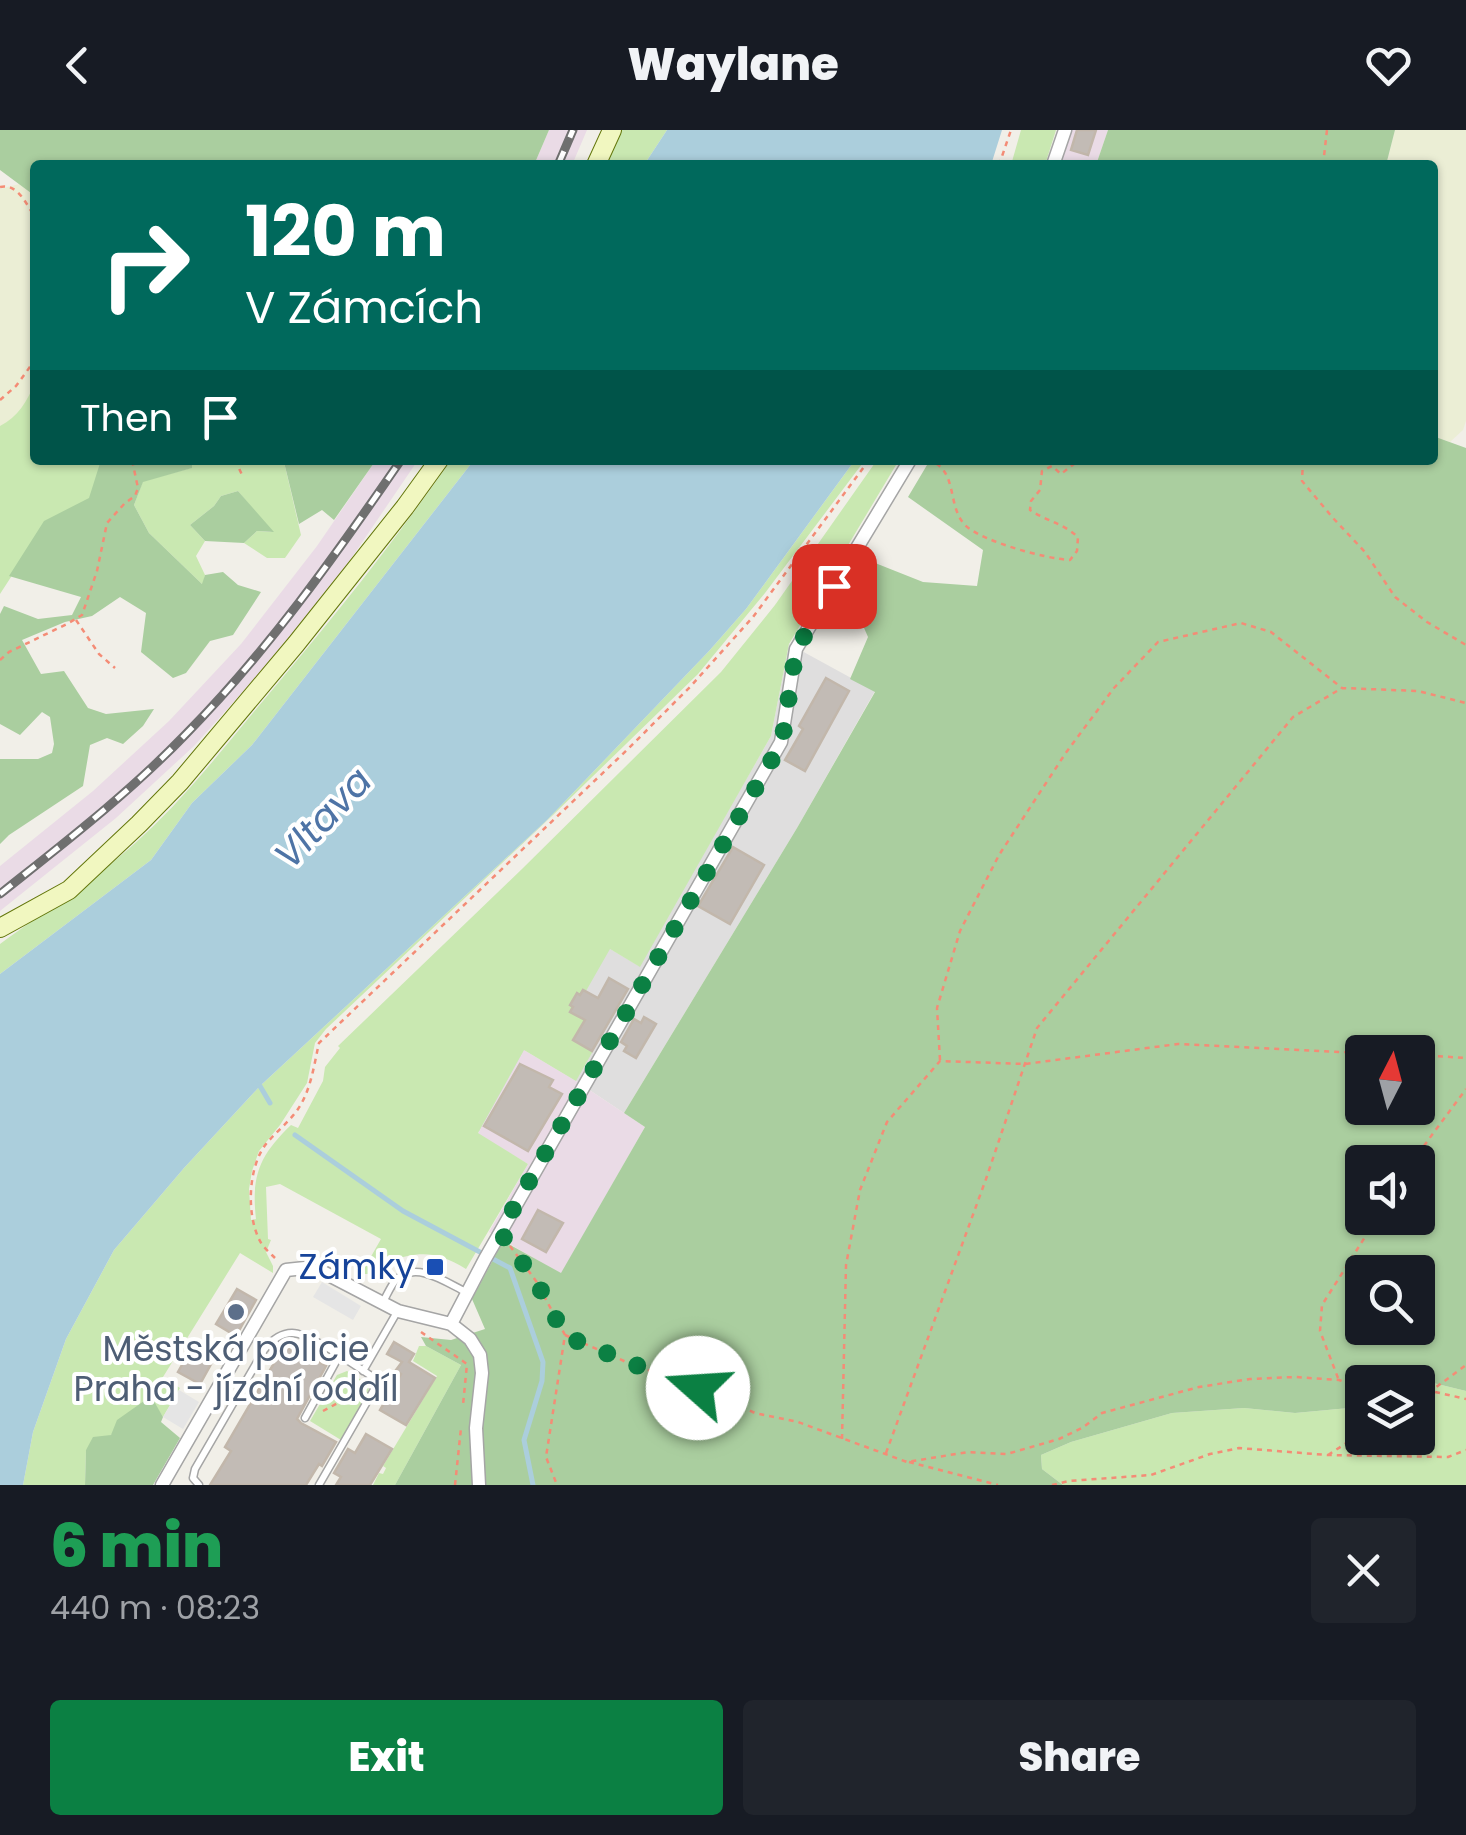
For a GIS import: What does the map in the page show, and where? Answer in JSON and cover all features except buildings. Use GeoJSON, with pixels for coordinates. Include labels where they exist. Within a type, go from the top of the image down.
{"type":"FeatureCollection","features":[{"type":"Feature","properties":{"kind":"main road"},"geometry":{"type":"LineString","coordinates":[[598,160],[612,130]]}},
{"type":"Feature","properties":{"kind":"main road"},"geometry":{"type":"LineString","coordinates":[[0,928],[69,890],[180,782],[296,644],[434,465]]}},
{"type":"Feature","properties":{"kind":"street"},"geometry":{"type":"LineString","coordinates":[[1055,160],[1065,130]]}},
{"type":"Feature","properties":{"kind":"street"},"geometry":{"type":"LineString","coordinates":[[452,1324],[486,1256],[782,742],[796,650],[907,465]]}},
{"type":"Feature","properties":{"kind":"street"},"geometry":{"type":"LineString","coordinates":[[162,1485],[286,1270],[304,1268],[324,1272],[398,1311],[452,1324],[470,1339],[480,1355],[482,1373],[476,1428],[479,1485]]}},
{"type":"Feature","properties":{"kind":"lane"},"geometry":{"type":"LineString","coordinates":[[382,1303],[396,1279],[410,1272],[425,1272],[468,1293]]}},
{"type":"Feature","properties":{"kind":"lane"},"geometry":{"type":"LineString","coordinates":[[363,1371],[398,1311]]}},
{"type":"Feature","properties":{"kind":"lane"},"geometry":{"type":"LineString","coordinates":[[199,1485],[193,1478],[194,1469],[272,1340],[293,1333],[310,1338],[379,1382],[319,1485]]}},
{"type":"Feature","properties":{"kind":"lane"},"geometry":{"type":"LineString","coordinates":[[306,1416],[339,1356]]}},
{"type":"Feature","properties":{"kind":"path"},"geometry":{"type":"LineString","coordinates":[[1001,160],[1011,130]]}},
{"type":"Feature","properties":{"kind":"path"},"geometry":{"type":"LineString","coordinates":[[1324,160],[1327,130]]}},
{"type":"Feature","properties":{"kind":"path"},"geometry":{"type":"LineString","coordinates":[[2,185],[15,188],[30,210]]}},
{"type":"Feature","properties":{"kind":"path"},"geometry":{"type":"LineString","coordinates":[[0,400],[30,367]]}},
{"type":"Feature","properties":{"kind":"path"},"geometry":{"type":"LineString","coordinates":[[0,660],[82,614],[97,572],[107,524],[136,496],[133,465]]}},
{"type":"Feature","properties":{"kind":"path"},"geometry":{"type":"LineString","coordinates":[[237,465],[243,477]]}},
{"type":"Feature","properties":{"kind":"path"},"geometry":{"type":"LineString","coordinates":[[286,1270],[260,1241],[252,1212],[253,1172],[264,1146],[299,1108],[310,1086],[318,1043],[690,688],[753,616],[864,465]]}},
{"type":"Feature","properties":{"kind":"path"},"geometry":{"type":"LineString","coordinates":[[939,465],[950,478],[963,523],[980,534],[1049,559],[1070,560],[1077,551],[1078,538],[1066,526],[1030,510],[1030,501],[1040,490],[1042,470],[1052,466],[1062,474],[1073,465]]}},
{"type":"Feature","properties":{"kind":"path"},"geometry":{"type":"LineString","coordinates":[[1302,465],[1302,481],[1365,552],[1395,597],[1466,645]]}},
{"type":"Feature","properties":{"kind":"path"},"geometry":{"type":"LineString","coordinates":[[76,619],[100,654],[115,668]]}},
{"type":"Feature","properties":{"kind":"path"},"geometry":{"type":"LineString","coordinates":[[842,1440],[846,1266],[860,1190],[887,1122],[940,1061],[937,1008],[960,931],[999,855],[1066,754],[1114,688],[1158,642],[1240,623],[1271,632],[1342,688]]}},
{"type":"Feature","properties":{"kind":"path"},"geometry":{"type":"LineString","coordinates":[[886,1453],[1037,1028],[1293,717],[1342,688],[1418,691],[1466,703]]}},
{"type":"Feature","properties":{"kind":"path"},"geometry":{"type":"LineString","coordinates":[[940,1061],[1024,1064],[1178,1044],[1345,1052]]}},
{"type":"Feature","properties":{"kind":"path"},"geometry":{"type":"LineString","coordinates":[[1435,1057],[1466,1058]]}},
{"type":"Feature","properties":{"kind":"path"},"geometry":{"type":"LineString","coordinates":[[1425,1145],[1466,1089]]}},
{"type":"Feature","properties":{"kind":"path"},"geometry":{"type":"LineString","coordinates":[[500,1232],[536,1281],[565,1336],[546,1457],[557,1485]]}},
{"type":"Feature","properties":{"kind":"path"},"geometry":{"type":"LineString","coordinates":[[1338,1380],[1320,1330],[1322,1305],[1366,1235]]}},
{"type":"Feature","properties":{"kind":"path"},"geometry":{"type":"LineString","coordinates":[[416,1316],[421,1332],[467,1364],[456,1485]]}},
{"type":"Feature","properties":{"kind":"path"},"geometry":{"type":"LineString","coordinates":[[565,1336],[755,1413],[798,1422],[908,1462],[998,1485]]}},
{"type":"Feature","properties":{"kind":"path"},"geometry":{"type":"LineString","coordinates":[[1435,1388],[1466,1365]]}},
{"type":"Feature","properties":{"kind":"path"},"geometry":{"type":"LineString","coordinates":[[908,1462],[968,1452],[1007,1454],[1059,1440],[1102,1413],[1199,1387],[1296,1377],[1345,1382]]}},
{"type":"Feature","properties":{"kind":"path"},"geometry":{"type":"LineString","coordinates":[[306,1416],[377,1386]]}},
{"type":"Feature","properties":{"kind":"path"},"geometry":{"type":"LineString","coordinates":[[1435,1393],[1466,1399]]}},
{"type":"Feature","properties":{"kind":"path"},"geometry":{"type":"LineString","coordinates":[[1327,1456],[1345,1445]]}},
{"type":"Feature","properties":{"kind":"path"},"geometry":{"type":"LineString","coordinates":[[1052,1485],[1151,1475],[1239,1448],[1327,1456],[1448,1457],[1466,1450]]}},
{"type":"Feature","properties":{"kind":"shaded area"},"geometry":{"type":"Polygon","coordinates":[[[549,130],[587,130],[574,160],[536,160],[549,130]]]}},
{"type":"Feature","properties":{"kind":"shaded area"},"geometry":{"type":"Polygon","coordinates":[[[1071,130],[1108,130],[1098,160],[1061,160],[1071,130]]]}},
{"type":"Feature","properties":{"kind":"shaded area"},"geometry":{"type":"Polygon","coordinates":[[[373,465],[415,465],[346,566],[267,665],[194,746],[116,818],[0,911],[0,866],[93,791],[169,721],[241,644],[317,546],[373,465]]]}},
{"type":"Feature","properties":{"kind":"shaded area"},"geometry":{"type":"Polygon","coordinates":[[[789,644],[875,691],[624,1113],[525,1050],[478,1134],[537,906],[639,966],[771,736],[789,644]]]}},
{"type":"Feature","properties":{"kind":"shaded area"},"geometry":{"type":"Polygon","coordinates":[[[524,1050],[645,1127],[561,1274],[489,1232],[528,1164],[478,1134],[524,1050]]]}},
{"type":"Feature","properties":{"kind":"shaded area"},"geometry":{"type":"Polygon","coordinates":[[[322,1282],[361,1306],[353,1320],[313,1297],[322,1282]]]}},
{"type":"Feature","properties":{"kind":"shaded area"},"geometry":{"type":"Polygon","coordinates":[[[179,1390],[199,1402],[183,1429],[163,1417],[179,1390]]]}},
{"type":"Feature","properties":{"kind":"green space"},"geometry":{"type":"Polygon","coordinates":[[[0,130],[549,130],[536,160],[30,160],[30,192],[0,170],[0,130]]]}},
{"type":"Feature","properties":{"kind":"green space"},"geometry":{"type":"Polygon","coordinates":[[[619,130],[667,130],[647,160],[607,160],[619,130]]]}},
{"type":"Feature","properties":{"kind":"green space"},"geometry":{"type":"Polygon","coordinates":[[[1021,130],[1056,130],[1047,160],[1012,160],[1021,130]]]}},
{"type":"Feature","properties":{"kind":"green space"},"geometry":{"type":"Polygon","coordinates":[[[1108,130],[1395,130],[1387,160],[1098,160],[1108,130]]]}},
{"type":"Feature","properties":{"kind":"green space"},"geometry":{"type":"Polygon","coordinates":[[[1395,130],[1466,130],[1466,421],[1463,430],[1450,442],[1438,438],[1438,160],[1387,160],[1395,130]]]}},
{"type":"Feature","properties":{"kind":"green space"},"geometry":{"type":"Polygon","coordinates":[[[19,184],[30,192],[30,396],[13,424],[0,430],[0,189],[19,184]]]}},
{"type":"Feature","properties":{"kind":"green space"},"geometry":{"type":"Polygon","coordinates":[[[29,396],[30,465],[102,465],[91,499],[46,523],[0,594],[0,426],[12,418],[29,396]]]}},
{"type":"Feature","properties":{"kind":"green space"},"geometry":{"type":"Polygon","coordinates":[[[1438,438],[1466,448],[1466,1391],[1435,1383],[1435,1365],[1345,1365],[1345,1408],[1295,1413],[1244,1408],[1172,1413],[1071,1442],[1041,1455],[1042,1469],[1063,1485],[395,1485],[461,1365],[426,1346],[421,1337],[451,1340],[485,1329],[472,1299],[503,1241],[561,1273],[645,1127],[624,1113],[875,692],[850,679],[868,637],[848,591],[865,559],[923,582],[977,586],[983,550],[908,497],[927,465],[1438,465],[1438,438]]]}},
{"type":"Feature","properties":{"kind":"green space"},"geometry":{"type":"Polygon","coordinates":[[[99,465],[192,465],[143,482],[134,505],[149,533],[202,584],[205,575],[223,572],[238,585],[261,592],[233,635],[210,641],[186,673],[173,678],[141,652],[146,613],[120,597],[92,616],[65,622],[22,640],[41,674],[64,671],[88,708],[106,714],[154,709],[143,726],[123,744],[107,738],[90,745],[83,786],[0,844],[0,759],[38,759],[52,753],[54,744],[50,717],[42,712],[20,735],[0,724],[0,614],[4,606],[38,619],[72,615],[81,597],[9,576],[44,521],[89,498],[99,465]]]}},
{"type":"Feature","properties":{"kind":"green space"},"geometry":{"type":"Polygon","coordinates":[[[285,465],[301,535],[285,558],[267,558],[244,543],[257,531],[272,532],[238,491],[221,496],[190,525],[205,541],[196,556],[205,575],[203,585],[149,533],[134,505],[143,481],[191,468],[285,465]]]}},
{"type":"Feature","properties":{"kind":"green space"},"geometry":{"type":"Polygon","coordinates":[[[285,465],[372,465],[334,520],[322,510],[299,524],[285,465]]]}},
{"type":"Feature","properties":{"kind":"green space"},"geometry":{"type":"Polygon","coordinates":[[[447,465],[470,465],[252,745],[192,803],[151,860],[0,974],[0,944],[111,863],[192,786],[406,522],[447,465]]]}},
{"type":"Feature","properties":{"kind":"green space"},"geometry":{"type":"Polygon","coordinates":[[[851,465],[861,465],[698,674],[553,815],[326,1029],[315,1043],[307,1083],[259,1151],[249,1189],[251,1220],[256,1219],[255,1190],[265,1156],[291,1125],[298,1128],[338,1046],[721,672],[775,605],[873,465],[896,465],[789,644],[771,736],[640,967],[610,949],[586,991],[577,993],[570,1012],[585,1020],[574,1040],[593,1051],[576,1081],[524,1050],[478,1133],[528,1164],[466,1269],[437,1256],[420,1254],[389,1261],[385,1271],[361,1274],[381,1239],[280,1184],[266,1187],[271,1240],[266,1252],[273,1273],[240,1253],[163,1377],[180,1388],[163,1417],[150,1397],[111,1435],[86,1450],[85,1485],[23,1485],[33,1432],[66,1339],[114,1250],[260,1086],[547,820],[746,609],[851,465]]]}},
{"type":"Feature","properties":{"kind":"green space"},"geometry":{"type":"Polygon","coordinates":[[[238,491],[274,532],[257,531],[244,543],[205,541],[190,525],[221,496],[238,491]]]}},
{"type":"Feature","properties":{"kind":"green space"},"geometry":{"type":"Polygon","coordinates":[[[419,1346],[461,1365],[395,1485],[373,1485],[379,1473],[383,1474],[383,1466],[437,1376],[413,1361],[419,1346]]]}},
{"type":"Feature","properties":{"kind":"green space"},"geometry":{"type":"Polygon","coordinates":[[[347,1371],[368,1384],[369,1392],[341,1440],[310,1421],[337,1375],[347,1371]]]}},
{"type":"Feature","properties":{"kind":"green space"},"geometry":{"type":"Polygon","coordinates":[[[1435,1383],[1466,1391],[1466,1485],[1063,1485],[1042,1469],[1041,1455],[1071,1442],[1172,1413],[1244,1408],[1295,1413],[1345,1408],[1345,1455],[1435,1455],[1435,1383]]]}},
{"type":"Feature","properties":{"kind":"green space"},"geometry":{"type":"Polygon","coordinates":[[[151,1396],[163,1417],[161,1422],[180,1438],[153,1485],[85,1485],[86,1450],[93,1437],[111,1435],[117,1420],[151,1396]]]}},
{"type":"Feature","properties":{"kind":"water"},"geometry":{"type":"Polygon","coordinates":[[[667,130],[1002,130],[993,160],[647,160],[667,130]]]}},
{"type":"Feature","properties":{"kind":"water","name":"Vltava"},"geometry":{"type":"Polygon","coordinates":[[[470,465],[851,465],[746,609],[709,651],[547,820],[260,1086],[114,1250],[66,1339],[33,1432],[23,1485],[0,1485],[0,974],[151,860],[192,803],[252,745],[470,465]]]}},
{"type":"Feature","properties":{"kind":"waterway"},"geometry":{"type":"LineString","coordinates":[[254,1083],[270,1103]]}},
{"type":"Feature","properties":{"kind":"waterway"},"geometry":{"type":"LineString","coordinates":[[295,1135],[403,1211],[510,1268],[543,1362],[542,1381],[524,1440],[533,1485]]}},
{"type":"Feature","properties":{"kind":"railway"},"geometry":{"type":"LineString","coordinates":[[560,160],[573,130]]}},
{"type":"Feature","properties":{"kind":"railway"},"geometry":{"type":"LineString","coordinates":[[0,894],[118,798],[215,703],[299,602],[398,465]]}},
{"type":"Feature","properties":{"kind":"place","name":"Zámky"},"geometry":{"type":"Point","coordinates":[435,1267]}},
{"type":"Feature","properties":{"kind":"place","name":"Městská policie Praha - jízdní oddíl"},"geometry":{"type":"Point","coordinates":[236,1312]}},
{"type":"Feature","properties":{"kind":"route"},"geometry":{"type":"LineString","coordinates":[[698,1388],[565,1336],[536,1281],[500,1232],[782,742],[796,650],[834,586]]}}]}
